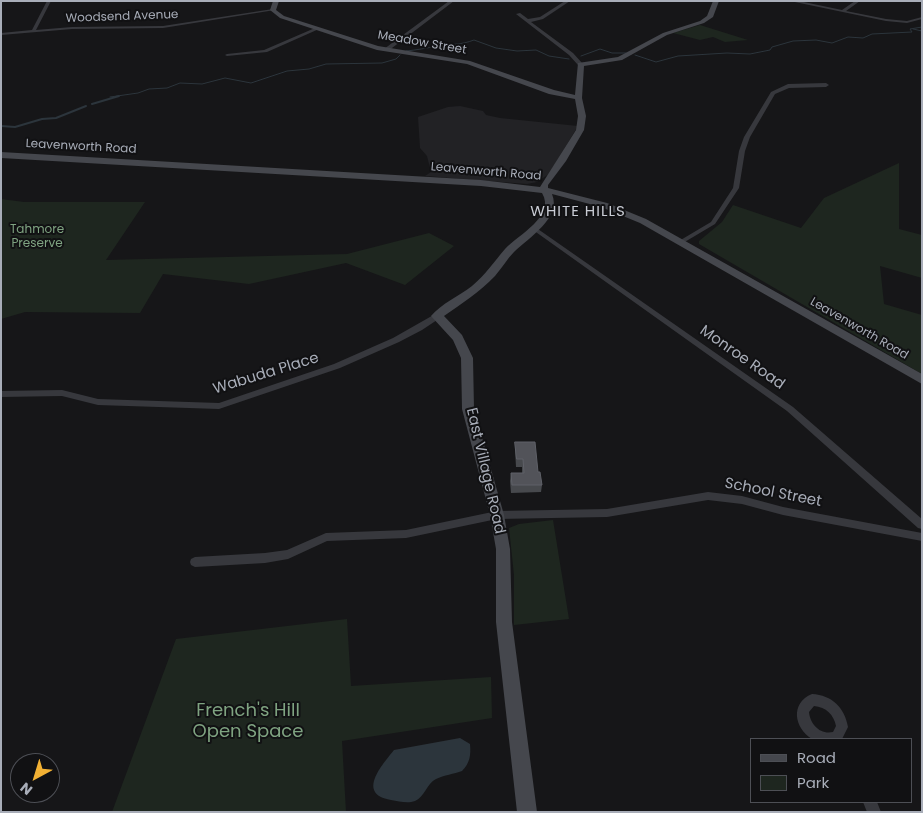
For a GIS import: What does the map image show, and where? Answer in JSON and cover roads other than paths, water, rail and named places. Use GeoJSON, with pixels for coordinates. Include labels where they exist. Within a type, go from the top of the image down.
{"type":"FeatureCollection","features":[{"type":"Feature","properties":{"kind":"main road"},"geometry":{"type":"LineString","coordinates":[[274,10],[276,1]]}},
{"type":"Feature","properties":{"kind":"main road"},"geometry":{"type":"LineString","coordinates":[[437,316],[476,288],[492,273],[510,250],[536,228],[547,212],[549,197],[544,189],[579,133],[582,116],[578,98],[581,74],[580,64],[620,59],[666,34],[702,22],[710,16],[716,1]]}},
{"type":"Feature","properties":{"kind":"main road","name":"Meadow Street"},"geometry":{"type":"LineString","coordinates":[[274,10],[282,16],[317,29],[386,50],[468,62],[552,92],[578,98]]}},
{"type":"Feature","properties":{"kind":"main road","name":"Leavenworth Road"},"geometry":{"type":"LineString","coordinates":[[1,155],[481,182],[544,189],[579,197],[614,208],[681,242],[922,380]]}},
{"type":"Feature","properties":{"kind":"main road","name":"East Village Road"},"geometry":{"type":"LineString","coordinates":[[437,316],[458,338],[467,358],[468,409],[498,515],[504,549],[504,622],[527,812]]}},
{"type":"Feature","properties":{"kind":"street"},"geometry":{"type":"LineString","coordinates":[[34,30],[49,1]]}},
{"type":"Feature","properties":{"kind":"street"},"geometry":{"type":"LineString","coordinates":[[386,50],[452,1]]}},
{"type":"Feature","properties":{"kind":"street"},"geometry":{"type":"LineString","coordinates":[[527,22],[541,18],[568,1]]}},
{"type":"Feature","properties":{"kind":"street"},"geometry":{"type":"LineString","coordinates":[[792,1],[886,20],[907,22],[922,18]]}},
{"type":"Feature","properties":{"kind":"street"},"geometry":{"type":"LineString","coordinates":[[843,11],[858,1]]}},
{"type":"Feature","properties":{"kind":"street","name":"Woodsend Avenue"},"geometry":{"type":"LineString","coordinates":[[1,34],[34,30],[163,26],[274,10]]}},
{"type":"Feature","properties":{"kind":"street"},"geometry":{"type":"LineString","coordinates":[[518,14],[571,54],[580,64]]}},
{"type":"Feature","properties":{"kind":"street"},"geometry":{"type":"LineString","coordinates":[[227,55],[265,51],[317,29]]}},
{"type":"Feature","properties":{"kind":"street"},"geometry":{"type":"LineString","coordinates":[[681,242],[713,223],[736,188],[742,151],[747,137],[773,93],[788,86],[826,85]]}},
{"type":"Feature","properties":{"kind":"street","name":"Monroe Road"},"geometry":{"type":"LineString","coordinates":[[536,228],[790,409],[922,525]]}},
{"type":"Feature","properties":{"kind":"street","name":"Wabuda Place"},"geometry":{"type":"LineString","coordinates":[[1,394],[62,393],[98,402],[219,406],[337,366],[404,336],[437,316]]}},
{"type":"Feature","properties":{"kind":"street","name":"School Street"},"geometry":{"type":"LineString","coordinates":[[498,515],[607,513],[708,496],[742,500],[784,511],[922,537]]}},
{"type":"Feature","properties":{"kind":"street"},"geometry":{"type":"LineString","coordinates":[[195,562],[265,558],[288,554],[326,537],[406,534],[498,515]]}},
{"type":"Feature","properties":{"kind":"waterway"},"geometry":{"type":"LineString","coordinates":[[635,55],[656,62],[678,56],[727,53],[750,54],[770,50],[772,47],[793,41],[816,40],[832,43],[848,37],[863,38],[872,34],[912,32],[910,29],[922,27]]}},
{"type":"Feature","properties":{"kind":"waterway"},"geometry":{"type":"LineString","coordinates":[[913,29],[922,31]]}},
{"type":"Feature","properties":{"kind":"waterway"},"geometry":{"type":"LineString","coordinates":[[406,51],[460,44],[474,40],[496,48],[517,51],[536,50],[549,56],[569,59]]}},
{"type":"Feature","properties":{"kind":"waterway"},"geometry":{"type":"LineString","coordinates":[[581,56],[600,49],[612,53],[626,53]]}},
{"type":"Feature","properties":{"kind":"waterway"},"geometry":{"type":"LineString","coordinates":[[110,97],[138,93],[149,89],[167,88],[180,83],[202,84],[225,78],[251,83],[287,71],[309,69],[326,64],[382,63],[396,59],[400,55]]}},
{"type":"Feature","properties":{"kind":"waterway"},"geometry":{"type":"LineString","coordinates":[[92,104],[119,96]]}},
{"type":"Feature","properties":{"kind":"waterway"},"geometry":{"type":"LineString","coordinates":[[1,126],[15,127],[42,119],[56,118],[86,106]]}},
{"type":"Feature","properties":{"kind":"district","name":"WHITE HILLS"},"geometry":{"type":"Point","coordinates":[578,212]}},
{"type":"Feature","properties":{"kind":"park label","name":"Tahmore Preserve"},"geometry":{"type":"Point","coordinates":[37,237]}},
{"type":"Feature","properties":{"kind":"park label","name":"French's Hill Open Space"},"geometry":{"type":"Point","coordinates":[248,721]}}]}
